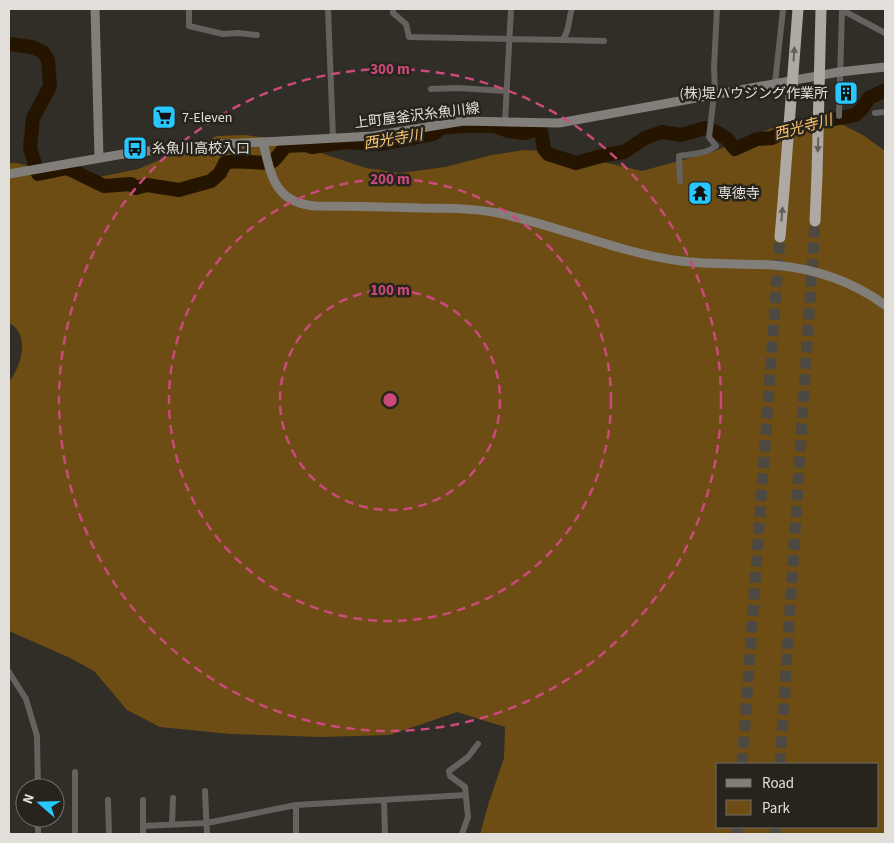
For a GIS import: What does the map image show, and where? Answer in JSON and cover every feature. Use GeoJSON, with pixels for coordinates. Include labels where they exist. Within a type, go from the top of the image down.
{"type":"FeatureCollection","features":[{"type":"Feature","properties":{"kind":"highway"},"geometry":{"type":"LineString","coordinates":[[780,237],[798,9]]}},
{"type":"Feature","properties":{"kind":"highway"},"geometry":{"type":"LineString","coordinates":[[815,221],[821,9]]}},
{"type":"Feature","properties":{"kind":"main road"},"geometry":{"type":"LineString","coordinates":[[95,9],[99,157]]}},
{"type":"Feature","properties":{"kind":"main road","name":"上町屋釜沢糸魚川線"},"geometry":{"type":"LineString","coordinates":[[9,174],[99,157],[185,147],[373,136],[463,120],[559,122],[840,72],[885,67]]}},
{"type":"Feature","properties":{"kind":"main road"},"geometry":{"type":"LineString","coordinates":[[263,142],[271,175],[276,184],[287,197],[300,204],[317,206],[453,208],[496,212],[639,253],[703,262],[774,265],[818,273],[852,285],[885,304]]}},
{"type":"Feature","properties":{"kind":"street"},"geometry":{"type":"LineString","coordinates":[[189,9],[189,26],[223,34],[257,35]]}},
{"type":"Feature","properties":{"kind":"street"},"geometry":{"type":"LineString","coordinates":[[328,9],[333,138]]}},
{"type":"Feature","properties":{"kind":"street"},"geometry":{"type":"LineString","coordinates":[[393,9],[393,13],[406,24],[409,38],[604,41]]}},
{"type":"Feature","properties":{"kind":"street"},"geometry":{"type":"LineString","coordinates":[[505,122],[511,9]]}},
{"type":"Feature","properties":{"kind":"street"},"geometry":{"type":"LineString","coordinates":[[562,40],[567,35],[572,9]]}},
{"type":"Feature","properties":{"kind":"street"},"geometry":{"type":"LineString","coordinates":[[680,181],[679,156],[706,152],[716,146],[708,137],[715,94],[714,67],[717,9]]}},
{"type":"Feature","properties":{"kind":"street"},"geometry":{"type":"LineString","coordinates":[[775,84],[783,9],[798,9]]}},
{"type":"Feature","properties":{"kind":"street"},"geometry":{"type":"LineString","coordinates":[[839,116],[842,9],[885,33]]}},
{"type":"Feature","properties":{"kind":"street"},"geometry":{"type":"LineString","coordinates":[[431,89],[458,88],[506,91]]}},
{"type":"Feature","properties":{"kind":"street"},"geometry":{"type":"LineString","coordinates":[[875,113],[885,112]]}},
{"type":"Feature","properties":{"kind":"street"},"geometry":{"type":"LineString","coordinates":[[9,672],[11,680],[26,698],[37,736],[38,778]]}},
{"type":"Feature","properties":{"kind":"street"},"geometry":{"type":"LineString","coordinates":[[462,834],[468,818],[465,787],[450,776],[449,771],[468,757],[478,744]]}},
{"type":"Feature","properties":{"kind":"street"},"geometry":{"type":"LineString","coordinates":[[75,772],[75,834]]}},
{"type":"Feature","properties":{"kind":"street"},"geometry":{"type":"LineString","coordinates":[[205,791],[207,834]]}},
{"type":"Feature","properties":{"kind":"street"},"geometry":{"type":"LineString","coordinates":[[143,826],[207,823],[296,805],[466,795]]}},
{"type":"Feature","properties":{"kind":"street"},"geometry":{"type":"LineString","coordinates":[[172,824],[173,798]]}},
{"type":"Feature","properties":{"kind":"street"},"geometry":{"type":"LineString","coordinates":[[108,800],[109,834]]}},
{"type":"Feature","properties":{"kind":"street"},"geometry":{"type":"LineString","coordinates":[[143,800],[144,834]]}},
{"type":"Feature","properties":{"kind":"street"},"geometry":{"type":"LineString","coordinates":[[384,800],[385,834]]}},
{"type":"Feature","properties":{"kind":"street"},"geometry":{"type":"LineString","coordinates":[[296,805],[296,834]]}},
{"type":"Feature","properties":{"kind":"green space"},"geometry":{"type":"Polygon","coordinates":[[[810,119],[839,123],[863,135],[885,151],[885,834],[480,834],[504,758],[505,727],[457,712],[390,735],[321,737],[230,734],[160,727],[127,710],[94,671],[68,657],[9,631],[9,382],[20,360],[22,343],[16,328],[9,323],[9,163],[17,163],[54,173],[89,179],[138,169],[217,136],[245,135],[293,141],[366,168],[400,173],[445,167],[492,155],[524,150],[547,151],[642,171],[712,152],[780,125],[810,119]]]}},
{"type":"Feature","properties":{"kind":"waterway","name":"西光寺川"},"geometry":{"type":"LineString","coordinates":[[9,44],[32,47],[43,52],[48,60],[50,86],[33,118],[30,148],[38,174],[67,168],[104,186],[131,184],[136,188],[147,185],[179,190],[211,181],[220,173],[225,163],[237,161],[263,163],[273,161],[286,146],[306,145],[312,147],[345,142],[380,144],[433,134],[442,128],[461,126],[494,126],[508,131],[524,133],[538,129],[541,131],[544,149],[548,154],[576,163],[624,152],[645,138],[662,132],[681,135],[705,128],[726,138],[735,149],[757,139],[772,138],[793,127],[855,115],[869,98],[885,90]]}},
{"type":"Feature","properties":{"kind":"tunnel"},"geometry":{"type":"LineString","coordinates":[[780,763],[815,221]]}},
{"type":"Feature","properties":{"kind":"tunnel"},"geometry":{"type":"LineString","coordinates":[[742,763],[780,237]]}},
{"type":"Feature","properties":{"kind":"tunnel"},"geometry":{"type":"LineString","coordinates":[[737,828],[737,834]]}},
{"type":"Feature","properties":{"kind":"tunnel"},"geometry":{"type":"LineString","coordinates":[[775,828],[775,834]]}},
{"type":"Feature","properties":{"kind":"place","name":"(株)堤ハウジング作業所"},"geometry":{"type":"Point","coordinates":[846,93]}},
{"type":"Feature","properties":{"kind":"place","name":"7-Eleven"},"geometry":{"type":"Point","coordinates":[164,117]}},
{"type":"Feature","properties":{"kind":"place","name":"糸魚川高校入口"},"geometry":{"type":"Point","coordinates":[135,148]}},
{"type":"Feature","properties":{"kind":"place","name":"専徳寺"},"geometry":{"type":"Point","coordinates":[700,193]}}]}
